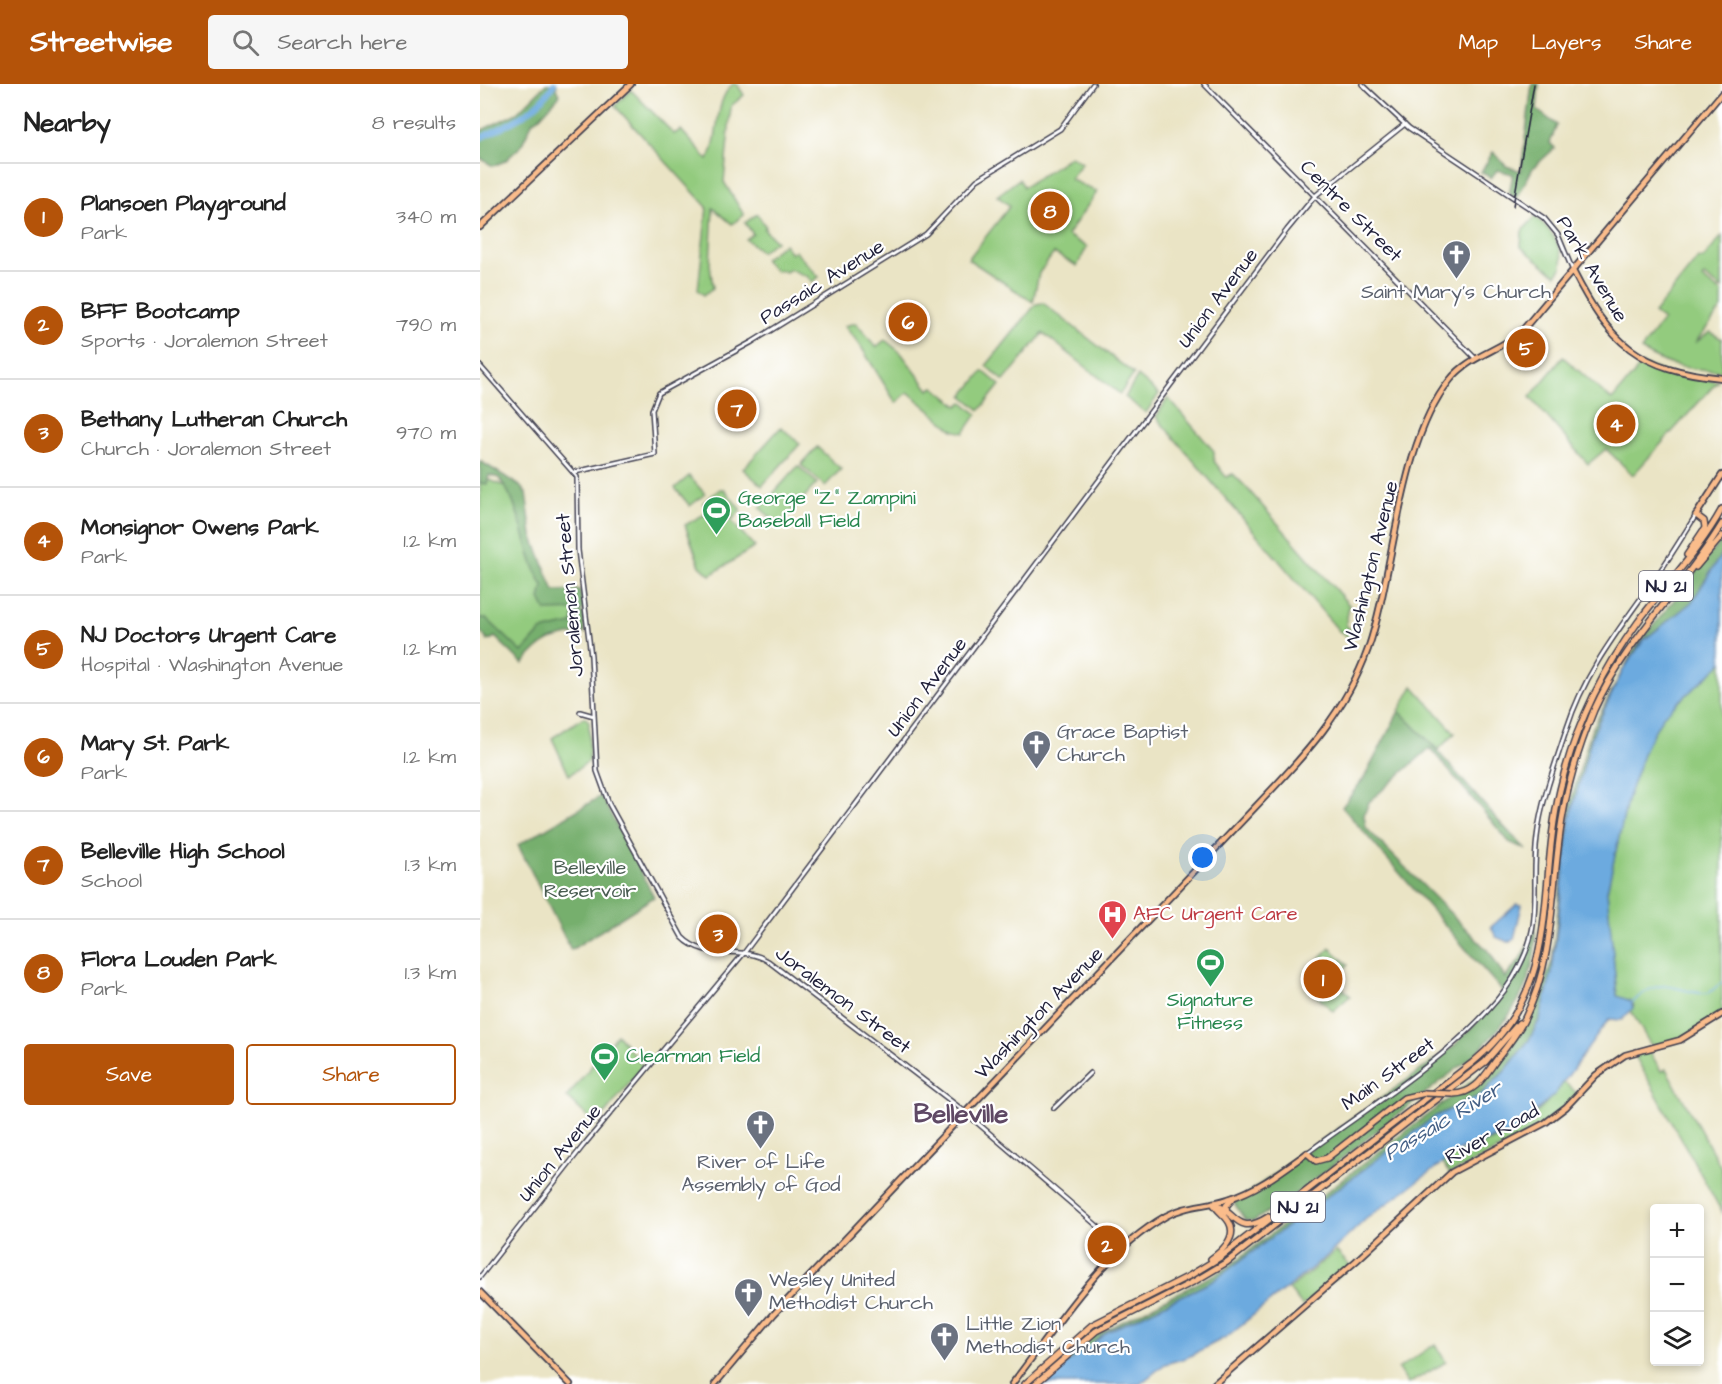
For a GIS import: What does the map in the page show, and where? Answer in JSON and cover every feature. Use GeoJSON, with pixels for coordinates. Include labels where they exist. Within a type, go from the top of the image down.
{"type":"FeatureCollection","features":[{"type":"Feature","properties":{"kind":"highway","name":"NJ 21"},"geometry":{"type":"LineString","coordinates":[[1025,1384],[1092,1325],[1170,1286],[1222,1256],[1480,1057],[1505,1030],[1520,1008],[1534,976],[1540,951],[1555,816],[1574,743],[1604,674],[1722,510]]}},
{"type":"Feature","properties":{"kind":"highway"},"geometry":{"type":"LineString","coordinates":[[1654,602],[1705,528],[1704,520],[1696,515]]}},
{"type":"Feature","properties":{"kind":"highway","name":"NJ 21"},"geometry":{"type":"LineString","coordinates":[[1035,1384],[1095,1331],[1195,1281],[1227,1262],[1470,1073],[1510,1035],[1534,995],[1548,952],[1564,805],[1585,734],[1602,694],[1623,656],[1722,524]]}},
{"type":"Feature","properties":{"kind":"highway"},"geometry":{"type":"LineString","coordinates":[[1686,574],[1694,570],[1722,536]]}},
{"type":"Feature","properties":{"kind":"highway"},"geometry":{"type":"LineString","coordinates":[[1307,1153],[1316,1161],[1327,1158],[1404,1098],[1425,1093],[1453,1094],[1469,1091],[1479,1083],[1521,1027],[1534,995]]}},
{"type":"Feature","properties":{"kind":"highway"},"geometry":{"type":"LineString","coordinates":[[1213,1203],[1243,1224],[1261,1221],[1324,1177]]}},
{"type":"Feature","properties":{"kind":"highway"},"geometry":{"type":"LineString","coordinates":[[1232,1218],[1226,1209],[1233,1198]]}},
{"type":"Feature","properties":{"kind":"highway"},"geometry":{"type":"LineString","coordinates":[[1170,1286],[1216,1256],[1229,1242],[1230,1224],[1213,1203]]}},
{"type":"Feature","properties":{"kind":"main road"},"geometry":{"type":"LineString","coordinates":[[480,227],[631,84]]}},
{"type":"Feature","properties":{"kind":"main road","name":"Washington Avenue"},"geometry":{"type":"LineString","coordinates":[[715,1384],[774,1314],[1299,761],[1330,723],[1349,691],[1368,647],[1414,458],[1424,427],[1445,386],[1457,372],[1476,358],[1504,345],[1521,332],[1722,93]]}},
{"type":"Feature","properties":{"kind":"main road","name":"Park Avenue"},"geometry":{"type":"LineString","coordinates":[[1573,271],[1613,334],[1634,353],[1677,373],[1722,378]]}},
{"type":"Feature","properties":{"kind":"main road"},"geometry":{"type":"LineString","coordinates":[[1696,515],[1722,476]]}},
{"type":"Feature","properties":{"kind":"main road","name":"River Road"},"geometry":{"type":"LineString","coordinates":[[1214,1384],[1356,1261],[1452,1172],[1545,1123],[1566,1107],[1596,1074],[1625,1055],[1680,1040],[1722,1014]]}},
{"type":"Feature","properties":{"kind":"main road","name":"Main Street"},"geometry":{"type":"LineString","coordinates":[[1012,1384],[1081,1294],[1123,1248],[1172,1213],[1233,1198],[1261,1185],[1307,1153]]}},
{"type":"Feature","properties":{"kind":"main road"},"geometry":{"type":"LineString","coordinates":[[480,1292],[570,1384]]}},
{"type":"Feature","properties":{"kind":"street","name":"Passaic Avenue"},"geometry":{"type":"LineString","coordinates":[[575,472],[655,454],[652,410],[659,393],[752,342],[926,234],[977,180],[1060,129],[1093,84]]}},
{"type":"Feature","properties":{"kind":"street","name":"Centre Street"},"geometry":{"type":"LineString","coordinates":[[1204,84],[1476,358]]}},
{"type":"Feature","properties":{"kind":"street","name":"Park Avenue"},"geometry":{"type":"LineString","coordinates":[[1362,84],[1405,124],[1544,218],[1558,235],[1573,271]]}},
{"type":"Feature","properties":{"kind":"street","name":"Union Avenue"},"geometry":{"type":"LineString","coordinates":[[480,1277],[584,1146],[744,953],[1315,196],[1405,124]]}},
{"type":"Feature","properties":{"kind":"street"},"geometry":{"type":"LineString","coordinates":[[480,366],[524,420],[575,472]]}},
{"type":"Feature","properties":{"kind":"street","name":"Joralemon Street"},"geometry":{"type":"LineString","coordinates":[[575,472],[578,550],[590,650],[596,764],[602,787],[680,933],[688,942],[703,950],[760,956],[776,967],[965,1113],[1123,1248]]}},
{"type":"Feature","properties":{"kind":"street","name":"Main Street"},"geometry":{"type":"LineString","coordinates":[[1307,1153],[1454,1044],[1497,1000],[1516,974],[1529,945],[1535,920],[1536,847],[1540,821],[1567,726],[1599,656],[1650,586],[1696,515]]}},
{"type":"Feature","properties":{"kind":"street"},"geometry":{"type":"LineString","coordinates":[[580,712],[594,716]]}},
{"type":"Feature","properties":{"kind":"street"},"geometry":{"type":"LineString","coordinates":[[1054,1108],[1090,1073]]}},
{"type":"Feature","properties":{"kind":"green space"},"geometry":{"type":"Polygon","coordinates":[[[546,84],[557,84],[556,89],[560,95],[540,117],[533,121],[521,146],[505,161],[493,166],[480,158],[480,131],[517,113],[546,84]]]}},
{"type":"Feature","properties":{"kind":"green space"},"geometry":{"type":"Polygon","coordinates":[[[733,84],[737,84],[744,95],[731,106],[724,182],[744,215],[732,224],[713,208],[710,264],[713,288],[704,295],[698,290],[707,207],[615,106],[631,90],[674,134],[681,130],[708,160],[715,141],[722,100],[733,84]]]}},
{"type":"Feature","properties":{"kind":"green space"},"geometry":{"type":"Polygon","coordinates":[[[1532,84],[1539,84],[1537,110],[1557,125],[1550,143],[1555,148],[1533,168],[1517,198],[1509,194],[1513,174],[1497,170],[1491,178],[1481,172],[1493,152],[1506,166],[1521,171],[1532,84]]]}},
{"type":"Feature","properties":{"kind":"green space"},"geometry":{"type":"Polygon","coordinates":[[[1071,156],[1082,163],[1070,179],[1097,192],[1067,235],[1087,247],[1077,266],[1054,253],[1039,273],[1033,302],[968,259],[1010,206],[997,196],[1019,179],[1024,187],[1071,156]]]}},
{"type":"Feature","properties":{"kind":"green space"},"geometry":{"type":"Polygon","coordinates":[[[757,214],[766,227],[764,229],[776,241],[761,252],[746,239],[753,234],[745,223],[757,214]]]}},
{"type":"Feature","properties":{"kind":"green space"},"geometry":{"type":"Polygon","coordinates":[[[1535,217],[1546,226],[1561,253],[1562,267],[1556,275],[1521,247],[1522,231],[1535,217]]]}},
{"type":"Feature","properties":{"kind":"green space"},"geometry":{"type":"Polygon","coordinates":[[[1722,236],[1722,289],[1704,276],[1702,278],[1722,293],[1722,308],[1695,343],[1710,332],[1722,339],[1722,371],[1670,364],[1641,350],[1663,320],[1654,313],[1698,258],[1703,259],[1722,236]]]}},
{"type":"Feature","properties":{"kind":"green space"},"geometry":{"type":"Polygon","coordinates":[[[784,244],[791,253],[795,251],[819,277],[812,282],[808,277],[790,269],[786,272],[775,271],[764,259],[784,244]]]}},
{"type":"Feature","properties":{"kind":"green space"},"geometry":{"type":"Polygon","coordinates":[[[1043,303],[1134,374],[1120,394],[1043,333],[1004,381],[986,366],[1036,304],[1043,303]]]}},
{"type":"Feature","properties":{"kind":"green space"},"geometry":{"type":"Polygon","coordinates":[[[856,323],[876,347],[885,340],[901,353],[929,390],[934,387],[958,406],[963,402],[977,414],[964,433],[953,430],[908,392],[896,403],[858,342],[844,326],[856,323]]]}},
{"type":"Feature","properties":{"kind":"green space"},"geometry":{"type":"Polygon","coordinates":[[[1563,357],[1612,400],[1642,364],[1677,377],[1718,381],[1633,475],[1606,449],[1588,464],[1530,397],[1563,357]]]}},
{"type":"Feature","properties":{"kind":"green space"},"geometry":{"type":"Polygon","coordinates":[[[983,371],[1000,385],[980,410],[963,396],[983,371]]]}},
{"type":"Feature","properties":{"kind":"green space"},"geometry":{"type":"Polygon","coordinates":[[[1138,376],[1159,394],[1146,413],[1125,397],[1138,376]]]}},
{"type":"Feature","properties":{"kind":"green space"},"geometry":{"type":"Polygon","coordinates":[[[1168,398],[1214,451],[1214,461],[1226,477],[1233,474],[1245,486],[1349,605],[1346,625],[1352,631],[1349,637],[1339,631],[1156,417],[1168,398]]]}},
{"type":"Feature","properties":{"kind":"green space"},"geometry":{"type":"Polygon","coordinates":[[[781,427],[800,444],[762,486],[743,469],[781,427]]]}},
{"type":"Feature","properties":{"kind":"green space"},"geometry":{"type":"Polygon","coordinates":[[[817,447],[841,469],[825,486],[801,465],[817,447]]]}},
{"type":"Feature","properties":{"kind":"green space"},"geometry":{"type":"Polygon","coordinates":[[[480,461],[519,485],[526,493],[532,535],[554,591],[580,590],[584,610],[546,611],[540,599],[543,586],[531,559],[514,504],[499,478],[489,475],[487,484],[480,483],[480,461]]]}},
{"type":"Feature","properties":{"kind":"green space"},"geometry":{"type":"Polygon","coordinates":[[[798,466],[817,483],[779,525],[760,508],[798,466]]]}},
{"type":"Feature","properties":{"kind":"green space"},"geometry":{"type":"Polygon","coordinates":[[[689,476],[705,494],[690,506],[675,488],[689,476]]]}},
{"type":"Feature","properties":{"kind":"green space"},"geometry":{"type":"Polygon","coordinates":[[[484,478],[510,488],[545,586],[542,599],[577,591],[583,629],[545,636],[521,661],[495,635],[480,627],[480,480],[484,478]]]}},
{"type":"Feature","properties":{"kind":"green space","name":"George \"Z\" Zampini Baseball Field"},"geometry":{"type":"Polygon","coordinates":[[[720,489],[724,489],[741,510],[733,519],[724,513],[755,547],[710,575],[700,566],[685,525],[703,515],[723,513],[714,512],[703,503],[720,489]]]}},
{"type":"Feature","properties":{"kind":"green space"},"geometry":{"type":"Polygon","coordinates":[[[1722,540],[1722,553],[1692,602],[1643,641],[1623,670],[1633,651],[1722,540]]]}},
{"type":"Feature","properties":{"kind":"green space"},"geometry":{"type":"Polygon","coordinates":[[[584,613],[584,633],[556,638],[543,644],[523,664],[495,637],[488,641],[480,631],[480,618],[486,618],[522,652],[541,631],[572,624],[574,614],[584,613]]]}},
{"type":"Feature","properties":{"kind":"green space"},"geometry":{"type":"Polygon","coordinates":[[[1722,663],[1722,1014],[1677,1041],[1658,1046],[1650,1044],[1631,1011],[1634,1005],[1631,1001],[1617,997],[1607,891],[1628,797],[1646,746],[1663,716],[1722,663]]]}},
{"type":"Feature","properties":{"kind":"green space"},"geometry":{"type":"Polygon","coordinates":[[[1623,670],[1592,736],[1570,818],[1552,972],[1540,1018],[1529,1040],[1506,1070],[1479,1096],[1436,1116],[1213,1281],[1109,1331],[1067,1365],[1054,1371],[1092,1337],[1225,1269],[1506,1055],[1538,1000],[1552,961],[1570,804],[1591,731],[1623,670]]]}},
{"type":"Feature","properties":{"kind":"green space"},"geometry":{"type":"Polygon","coordinates":[[[1413,686],[1455,733],[1438,750],[1399,711],[1413,686]]]}},
{"type":"Feature","properties":{"kind":"green space"},"geometry":{"type":"Polygon","coordinates":[[[1399,711],[1527,850],[1509,842],[1430,748],[1369,802],[1364,815],[1366,828],[1490,953],[1505,978],[1524,954],[1534,928],[1535,945],[1529,977],[1506,1020],[1473,1056],[1304,1188],[1254,1221],[1245,1220],[1234,1203],[1453,1047],[1504,993],[1342,807],[1364,778],[1399,711]]]}},
{"type":"Feature","properties":{"kind":"green space"},"geometry":{"type":"Polygon","coordinates":[[[584,717],[589,721],[589,761],[569,775],[552,738],[584,717]]]}},
{"type":"Feature","properties":{"kind":"green space","name":"Belleville Reservoir"},"geometry":{"type":"Polygon","coordinates":[[[601,796],[654,897],[571,950],[518,845],[601,796]]]}},
{"type":"Feature","properties":{"kind":"green space"},"geometry":{"type":"Polygon","coordinates":[[[1330,948],[1348,965],[1336,977],[1336,981],[1350,996],[1333,1011],[1309,989],[1314,984],[1305,974],[1330,948]]]}},
{"type":"Feature","properties":{"kind":"green space","name":"Clearman Field"},"geometry":{"type":"Polygon","coordinates":[[[617,1034],[643,1066],[596,1125],[567,1097],[617,1034]]]}},
{"type":"Feature","properties":{"kind":"green space"},"geometry":{"type":"Polygon","coordinates":[[[1649,1050],[1661,1071],[1666,1069],[1722,1169],[1722,1212],[1634,1054],[1649,1050]]]}},
{"type":"Feature","properties":{"kind":"green space"},"geometry":{"type":"Polygon","coordinates":[[[1564,1082],[1577,1093],[1550,1118],[1518,1139],[1450,1174],[1442,1163],[1517,1129],[1539,1110],[1564,1082]]]}},
{"type":"Feature","properties":{"kind":"green space"},"geometry":{"type":"Polygon","coordinates":[[[1336,1251],[1350,1266],[1302,1306],[1289,1289],[1336,1251]]]}},
{"type":"Feature","properties":{"kind":"green space"},"geometry":{"type":"Polygon","coordinates":[[[1435,1344],[1446,1362],[1408,1384],[1398,1369],[1435,1344]]]}},
{"type":"Feature","properties":{"kind":"water","name":"Passaic River"},"geometry":{"type":"Polygon","coordinates":[[[1722,553],[1722,663],[1663,716],[1646,746],[1628,797],[1607,891],[1617,996],[1631,1001],[1633,1008],[1622,1020],[1609,1019],[1555,1094],[1512,1132],[1460,1150],[1366,1219],[1328,1255],[1226,1337],[1186,1358],[1165,1364],[1140,1384],[1040,1384],[1109,1331],[1213,1281],[1436,1116],[1479,1096],[1506,1070],[1529,1040],[1540,1019],[1552,972],[1570,818],[1592,736],[1623,670],[1643,641],[1692,602],[1722,553]]]}},
{"type":"Feature","properties":{"kind":"water"},"geometry":{"type":"Polygon","coordinates":[[[1517,904],[1522,905],[1514,939],[1508,942],[1496,937],[1491,927],[1517,904]]]}},
{"type":"Feature","properties":{"kind":"waterway"},"geometry":{"type":"LineString","coordinates":[[480,138],[511,123],[530,110],[554,84]]}},
{"type":"Feature","properties":{"kind":"waterway"},"geometry":{"type":"LineString","coordinates":[[1632,1003],[1653,988],[1670,986],[1697,993],[1709,993],[1722,982]]}},
{"type":"Feature","properties":{"kind":"railway"},"geometry":{"type":"LineString","coordinates":[[1513,206],[1534,84]]}},
{"type":"Feature","properties":{"kind":"place","name":"Flora Louden Park"},"geometry":{"type":"Point","coordinates":[1050,211]}},
{"type":"Feature","properties":{"kind":"place","name":"Saint Mary's Church"},"geometry":{"type":"Point","coordinates":[1456,280]}},
{"type":"Feature","properties":{"kind":"place","name":"Mary St. Park"},"geometry":{"type":"Point","coordinates":[908,322]}},
{"type":"Feature","properties":{"kind":"place","name":"NJ Doctors Urgent Care"},"geometry":{"type":"Point","coordinates":[1526,348]}},
{"type":"Feature","properties":{"kind":"place","name":"Belleville High School"},"geometry":{"type":"Point","coordinates":[737,409]}},
{"type":"Feature","properties":{"kind":"place","name":"Monsignor Owens Park"},"geometry":{"type":"Point","coordinates":[1616,424]}},
{"type":"Feature","properties":{"kind":"place","name":"George \"Z\" Zampini Baseball Field"},"geometry":{"type":"Point","coordinates":[717,536]}},
{"type":"Feature","properties":{"kind":"place","name":"Grace Baptist Church"},"geometry":{"type":"Point","coordinates":[1036,770]}},
{"type":"Feature","properties":{"kind":"place","name":"Bethany Lutheran Church"},"geometry":{"type":"Point","coordinates":[718,934]}},
{"type":"Feature","properties":{"kind":"place","name":"AFC Urgent Care"},"geometry":{"type":"Point","coordinates":[1112,940]}},
{"type":"Feature","properties":{"kind":"place","name":"Plansoen Playground"},"geometry":{"type":"Point","coordinates":[1323,979]}},
{"type":"Feature","properties":{"kind":"place","name":"Signature Fitness"},"geometry":{"type":"Point","coordinates":[1210,988]}},
{"type":"Feature","properties":{"kind":"place","name":"Clearman Field"},"geometry":{"type":"Point","coordinates":[605,1082]}},
{"type":"Feature","properties":{"kind":"place","name":"River of Life Assembly of God"},"geometry":{"type":"Point","coordinates":[761,1150]}},
{"type":"Feature","properties":{"kind":"place","name":"BFF Bootcamp"},"geometry":{"type":"Point","coordinates":[1107,1245]}},
{"type":"Feature","properties":{"kind":"place","name":"Wesley United Methodist Church"},"geometry":{"type":"Point","coordinates":[748,1318]}},
{"type":"Feature","properties":{"kind":"place","name":"Little Zion Methodist Church"},"geometry":{"type":"Point","coordinates":[945,1362]}},
{"type":"Feature","properties":{"kind":"district","name":"Belleville"},"geometry":{"type":"Point","coordinates":[961,1114]}}]}
